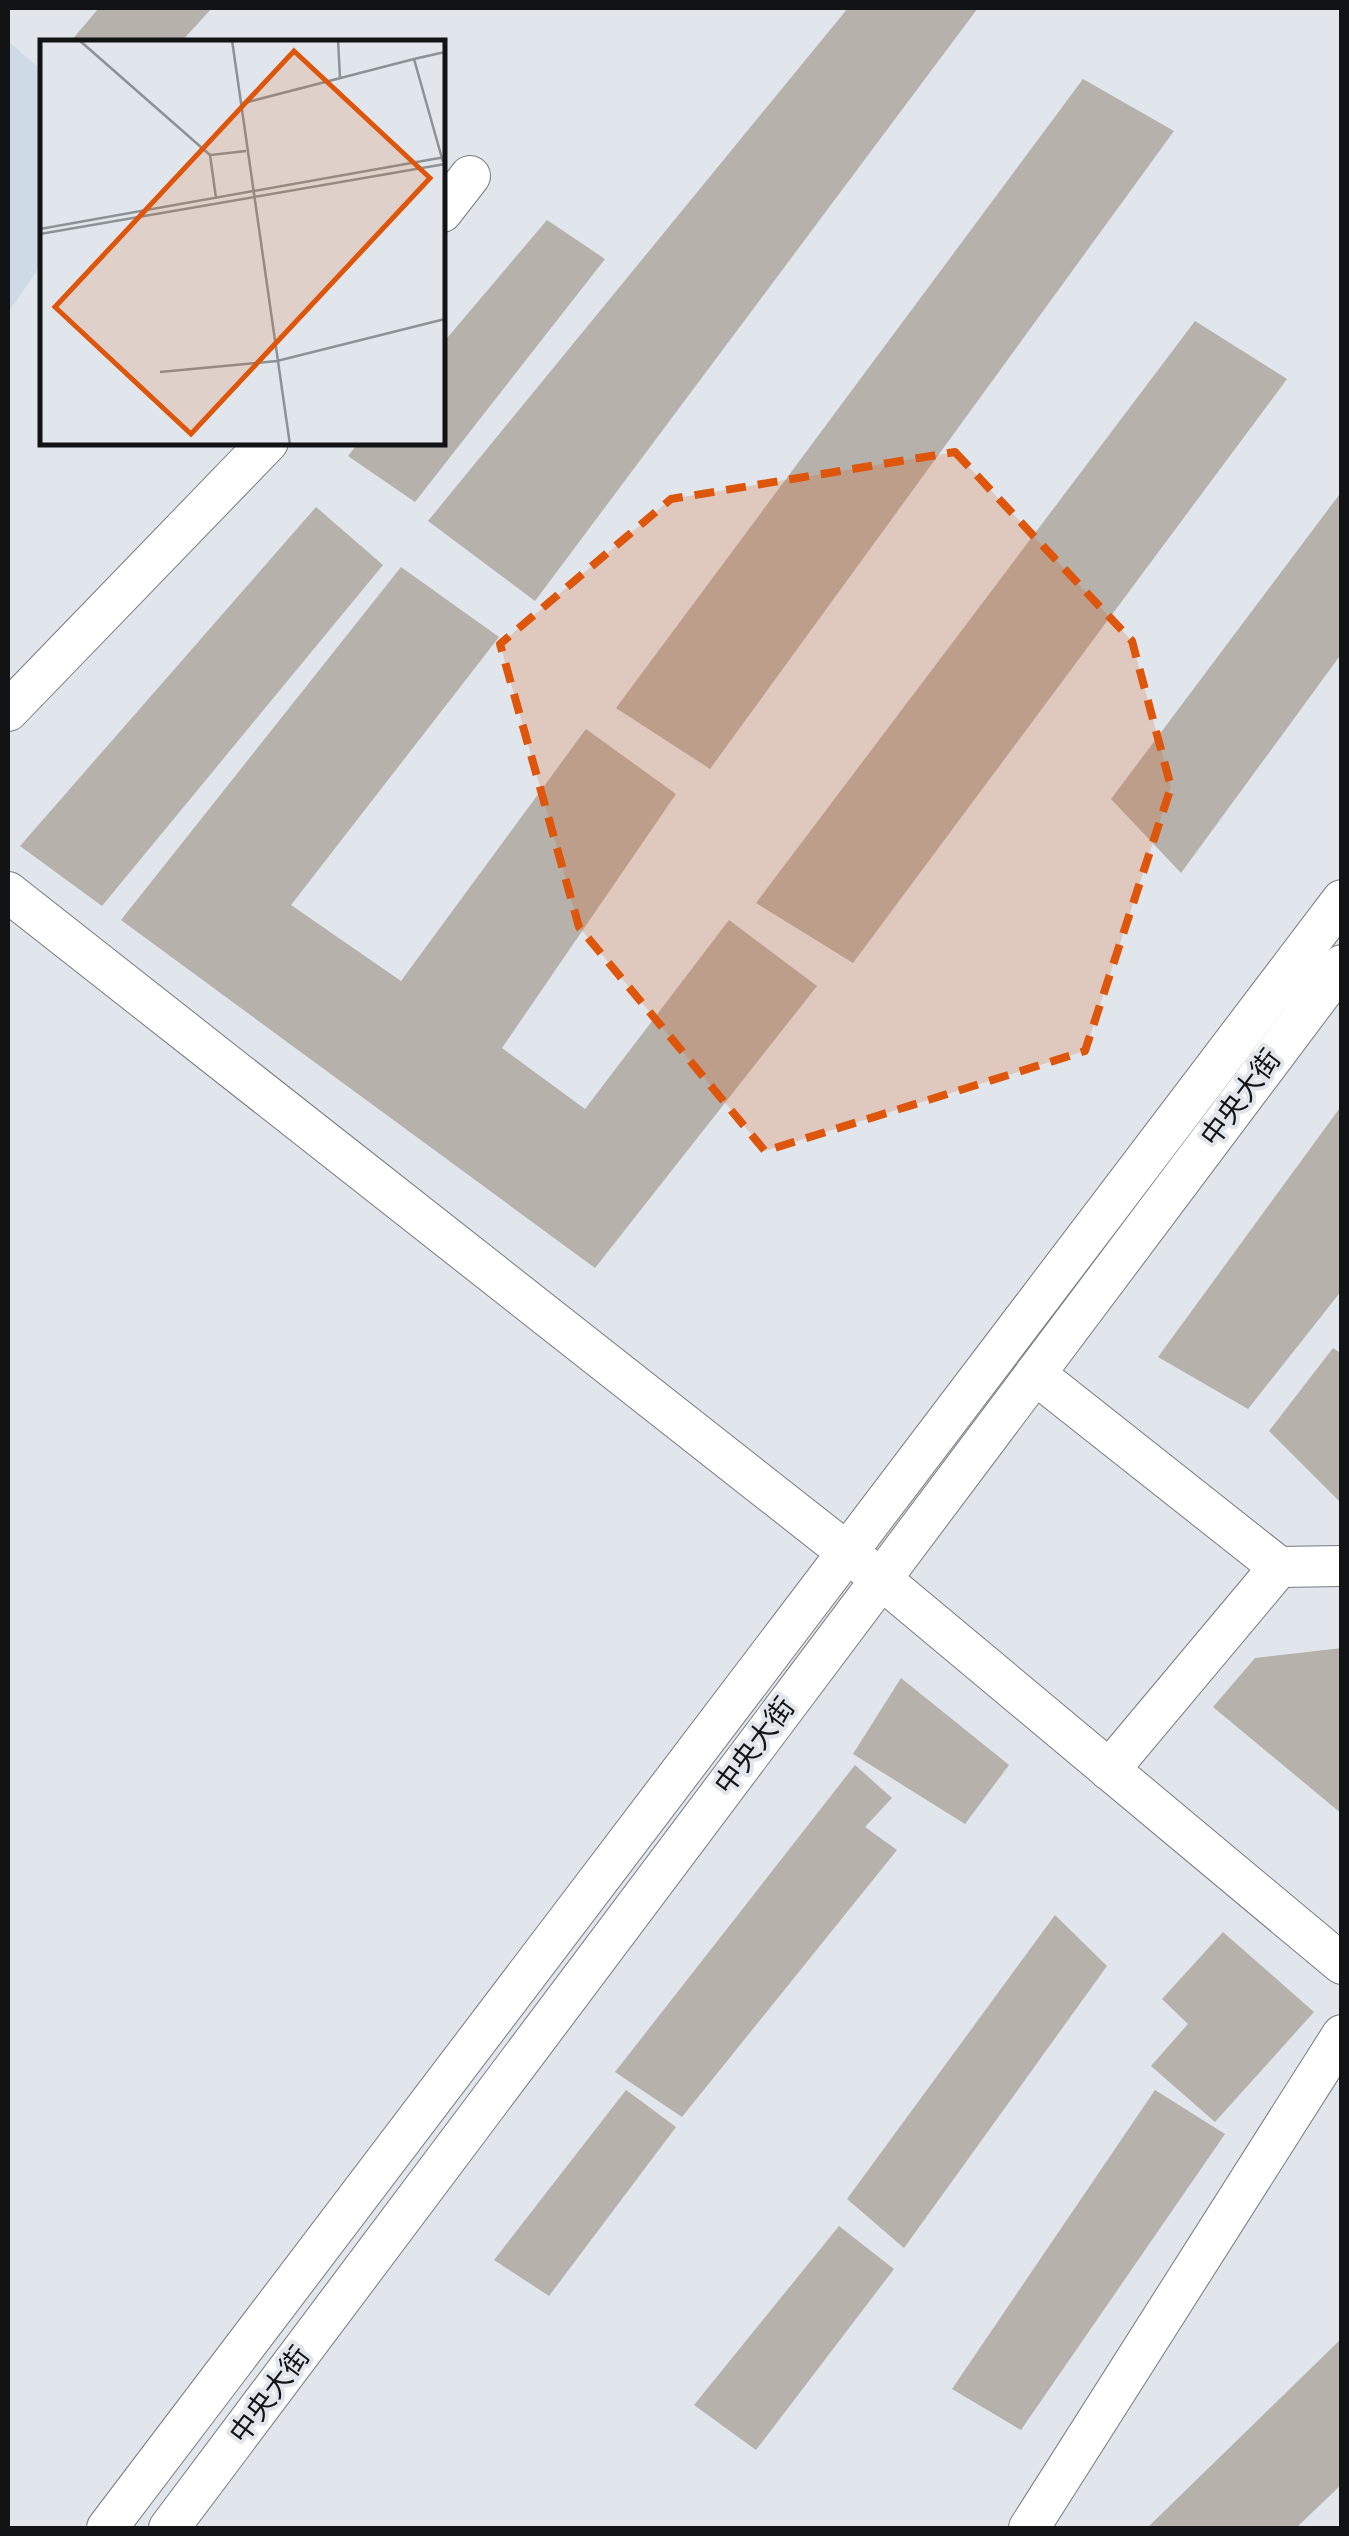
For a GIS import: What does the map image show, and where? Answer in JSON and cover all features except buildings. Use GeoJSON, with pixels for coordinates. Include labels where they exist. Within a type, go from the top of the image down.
{"type":"FeatureCollection","features":[{"type":"Feature","properties":{"kind":"street"},"geometry":{"type":"LineString","coordinates":[[445,208],[470,176]]}},
{"type":"Feature","properties":{"kind":"street"},"geometry":{"type":"LineString","coordinates":[[8,711],[265,445]]}},
{"type":"Feature","properties":{"kind":"street"},"geometry":{"type":"LineString","coordinates":[[8,892],[880,1579],[1342,1964]]}},
{"type":"Feature","properties":{"kind":"street","name":"中央大街"},"geometry":{"type":"LineString","coordinates":[[107,2528],[1342,900]]}},
{"type":"Feature","properties":{"kind":"street","name":"中央大街"},"geometry":{"type":"LineString","coordinates":[[169,2528],[1342,964]]}},
{"type":"Feature","properties":{"kind":"street"},"geometry":{"type":"LineString","coordinates":[[1034,1374],[1280,1568],[1342,1566]]}},
{"type":"Feature","properties":{"kind":"street"},"geometry":{"type":"LineString","coordinates":[[1109,1770],[1280,1568]]}},
{"type":"Feature","properties":{"kind":"street"},"geometry":{"type":"LineString","coordinates":[[1029,2528],[1342,2035]]}},
{"type":"Feature","properties":{"kind":"highlighted area"},"geometry":{"type":"Polygon","coordinates":[[[955,452],[1132,641],[1171,787],[1085,1051],[765,1151],[579,927],[500,644],[671,499],[955,452]]]}},
{"type":"Feature","properties":{"kind":"shaded area"},"geometry":{"type":"Polygon","coordinates":[[[8,41],[40,69],[40,266],[8,313],[8,41]]]}}]}
